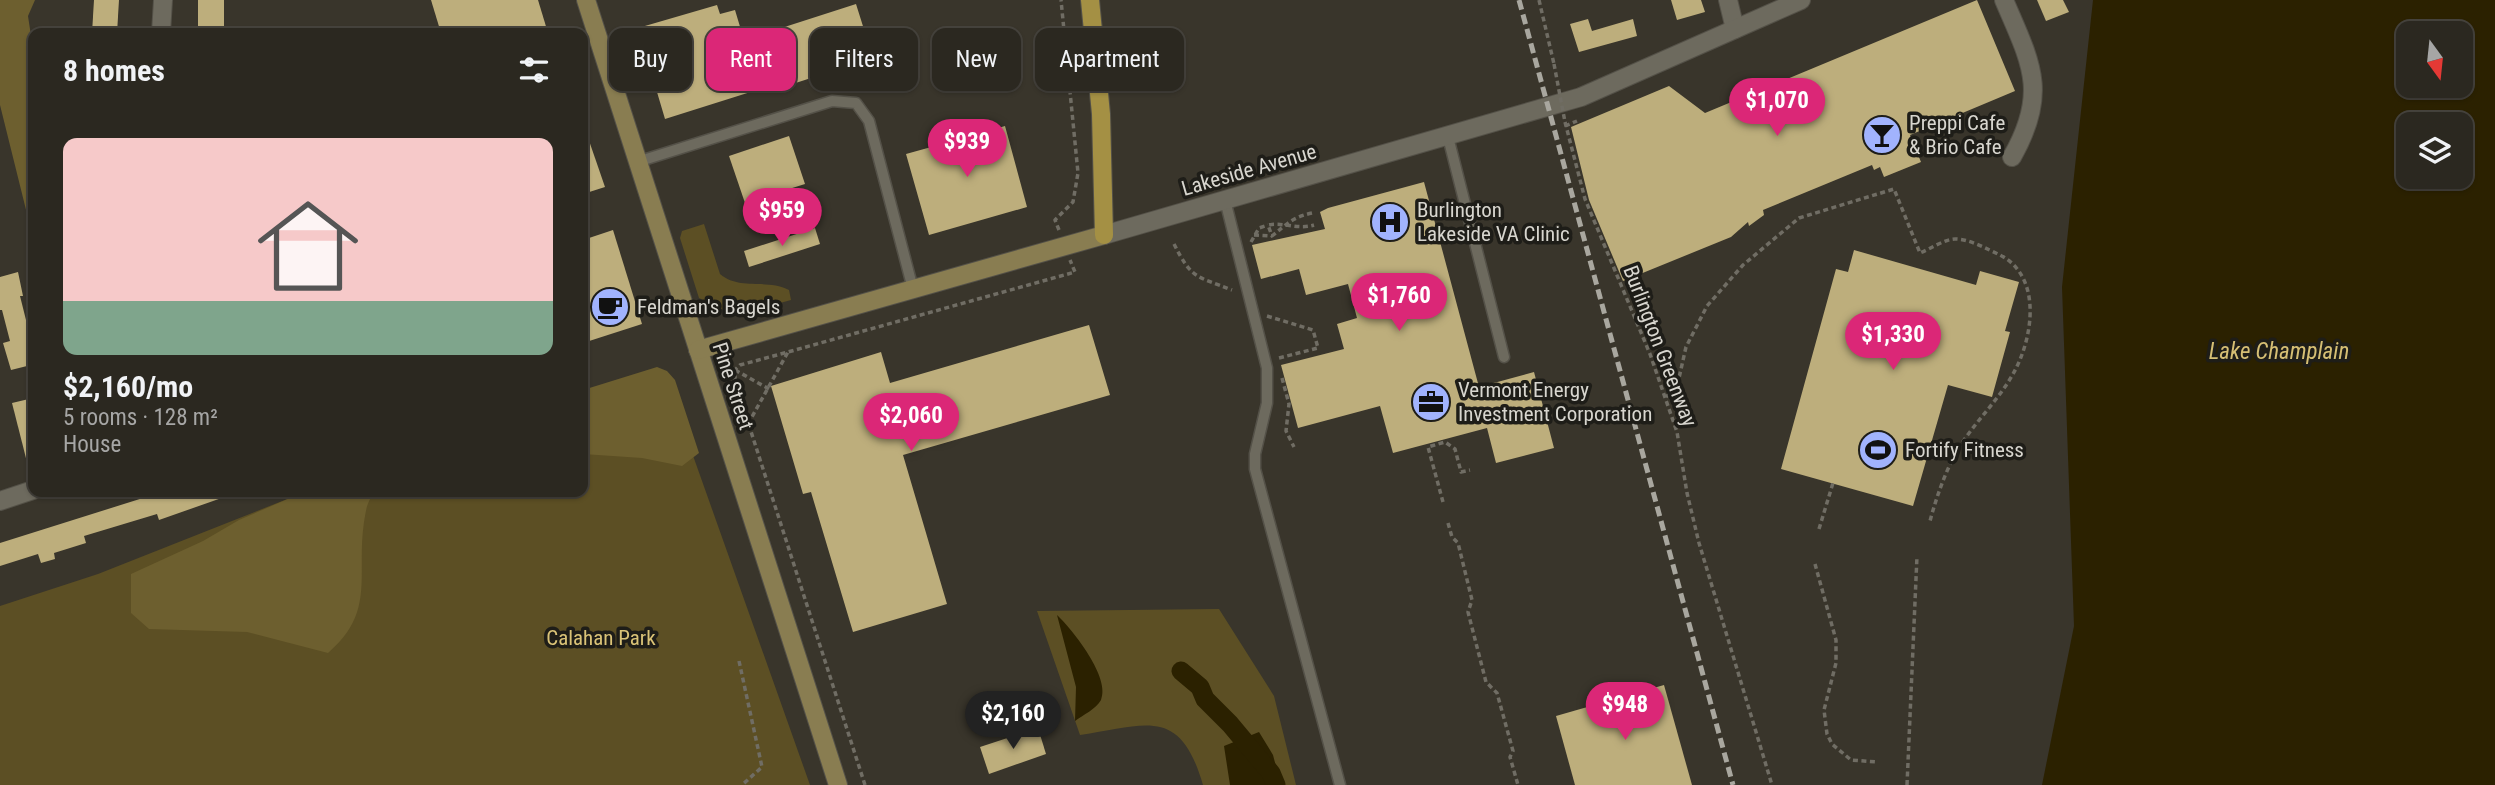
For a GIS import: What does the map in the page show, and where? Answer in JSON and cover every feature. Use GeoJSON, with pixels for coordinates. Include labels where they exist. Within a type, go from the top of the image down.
{"type":"FeatureCollection","features":[{"type":"Feature","properties":{"kind":"main road","name":"Pine Street"},"geometry":{"type":"LineString","coordinates":[[586,0],[838,785]]}},
{"type":"Feature","properties":{"kind":"main road"},"geometry":{"type":"LineString","coordinates":[[1090,0],[1101,114],[1104,235]]}},
{"type":"Feature","properties":{"kind":"main road","name":"Lakeside Avenue"},"geometry":{"type":"LineString","coordinates":[[698,350],[1104,235]]}},
{"type":"Feature","properties":{"kind":"street"},"geometry":{"type":"LineString","coordinates":[[161,28],[163,0]]}},
{"type":"Feature","properties":{"kind":"street"},"geometry":{"type":"LineString","coordinates":[[1728,0],[1735,29]]}},
{"type":"Feature","properties":{"kind":"street","name":"Lakeside Avenue"},"geometry":{"type":"LineString","coordinates":[[1104,235],[1581,97],[1801,0]]}},
{"type":"Feature","properties":{"kind":"street"},"geometry":{"type":"LineString","coordinates":[[2004,0],[2022,41],[2033,81],[2034,104],[2030,121],[2012,157]]}},
{"type":"Feature","properties":{"kind":"street"},"geometry":{"type":"LineString","coordinates":[[0,501],[28,492]]}},
{"type":"Feature","properties":{"kind":"lane"},"geometry":{"type":"LineString","coordinates":[[637,162],[832,101],[856,103],[869,121],[914,289]]}},
{"type":"Feature","properties":{"kind":"lane"},"geometry":{"type":"LineString","coordinates":[[1448,137],[1504,357]]}},
{"type":"Feature","properties":{"kind":"lane"},"geometry":{"type":"LineString","coordinates":[[1225,200],[1266,359],[1267,403],[1255,454],[1255,469],[1340,785]]}},
{"type":"Feature","properties":{"kind":"path"},"geometry":{"type":"LineString","coordinates":[[865,785],[748,424],[735,382],[735,370],[740,365],[1075,272],[1055,220],[1073,202],[1078,173],[1061,0]]}},
{"type":"Feature","properties":{"kind":"path","name":"Burlington Greenway"},"geometry":{"type":"LineString","coordinates":[[1539,0],[1565,124],[1585,199],[1666,397],[1677,432],[1699,543],[1772,785]]}},
{"type":"Feature","properties":{"kind":"path"},"geometry":{"type":"LineString","coordinates":[[1565,124],[1577,121]]}},
{"type":"Feature","properties":{"kind":"path"},"geometry":{"type":"LineString","coordinates":[[1666,397],[1676,387],[1686,347],[1707,306],[1743,265],[1799,218],[1894,189],[1920,253],[1954,239],[1981,246],[2005,258],[2017,268],[2026,283],[2029,300],[2029,324],[2014,373],[1961,444],[1947,472],[1930,522]]}},
{"type":"Feature","properties":{"kind":"path"},"geometry":{"type":"LineString","coordinates":[[1312,213],[1295,216],[1286,225],[1272,236],[1254,235],[1259,228],[1268,225],[1280,223],[1286,225],[1303,229],[1314,225]]}},
{"type":"Feature","properties":{"kind":"path"},"geometry":{"type":"LineString","coordinates":[[1268,225],[1272,236]]}},
{"type":"Feature","properties":{"kind":"path"},"geometry":{"type":"LineString","coordinates":[[1174,244],[1194,276],[1249,296]]}},
{"type":"Feature","properties":{"kind":"path"},"geometry":{"type":"LineString","coordinates":[[1266,316],[1313,330],[1318,348],[1278,359]]}},
{"type":"Feature","properties":{"kind":"path"},"geometry":{"type":"LineString","coordinates":[[748,424],[788,352]]}},
{"type":"Feature","properties":{"kind":"path"},"geometry":{"type":"LineString","coordinates":[[735,370],[769,389]]}},
{"type":"Feature","properties":{"kind":"path"},"geometry":{"type":"LineString","coordinates":[[1443,502],[1428,447],[1445,442],[1455,449],[1461,472],[1470,470]]}},
{"type":"Feature","properties":{"kind":"path"},"geometry":{"type":"LineString","coordinates":[[1819,529],[1833,483]]}},
{"type":"Feature","properties":{"kind":"path"},"geometry":{"type":"LineString","coordinates":[[1448,523],[1452,537],[1458,543],[1472,600],[1468,612],[1486,682],[1496,693],[1513,751],[1510,757],[1518,785]]}},
{"type":"Feature","properties":{"kind":"path"},"geometry":{"type":"LineString","coordinates":[[1907,785],[1917,556]]}},
{"type":"Feature","properties":{"kind":"path"},"geometry":{"type":"LineString","coordinates":[[1815,564],[1836,640],[1836,663],[1824,710],[1827,734],[1832,744],[1851,760],[1878,762]]}},
{"type":"Feature","properties":{"kind":"path"},"geometry":{"type":"LineString","coordinates":[[739,662],[762,767],[742,785]]}},
{"type":"Feature","properties":{"kind":"green space"},"geometry":{"type":"Polygon","coordinates":[[[704,224],[720,274],[736,282],[771,285],[789,290],[791,300],[748,312],[725,311],[699,298],[680,238],[682,231],[704,224]]]}},
{"type":"Feature","properties":{"kind":"green space","name":"Calahan Park"},"geometry":{"type":"Polygon","coordinates":[[[669,388],[810,785],[0,785],[0,606],[98,574],[292,497],[588,497],[588,410],[669,388]]]}},
{"type":"Feature","properties":{"kind":"green space"},"geometry":{"type":"Polygon","coordinates":[[[1219,609],[1274,696],[1296,785],[1203,785],[1184,742],[1172,732],[1158,727],[1124,727],[1080,735],[1037,611],[1219,609]]]}},
{"type":"Feature","properties":{"kind":"shaded area"},"geometry":{"type":"Polygon","coordinates":[[[0,0],[35,0],[28,16],[28,218],[0,105],[0,0]]]}},
{"type":"Feature","properties":{"kind":"shaded area"},"geometry":{"type":"Polygon","coordinates":[[[657,367],[667,371],[675,380],[699,453],[682,466],[642,458],[588,454],[588,388],[657,367]]]}},
{"type":"Feature","properties":{"kind":"shaded area"},"geometry":{"type":"Polygon","coordinates":[[[292,497],[372,497],[364,522],[358,608],[353,623],[343,638],[328,653],[247,632],[149,629],[131,613],[131,574],[203,541],[239,520],[292,497]]]}},
{"type":"Feature","properties":{"kind":"water","name":"Lake Champlain"},"geometry":{"type":"Polygon","coordinates":[[[2093,0],[2495,0],[2495,785],[2042,785],[2074,626],[2062,287],[2093,0]]]}},
{"type":"Feature","properties":{"kind":"water"},"geometry":{"type":"Polygon","coordinates":[[[1057,615],[1089,655],[1096,667],[1103,691],[1099,703],[1075,721],[1076,687],[1057,615]]]}},
{"type":"Feature","properties":{"kind":"water"},"geometry":{"type":"Polygon","coordinates":[[[1259,732],[1273,755],[1279,778],[1269,781],[1267,785],[1230,785],[1224,746],[1259,732]]]}},
{"type":"Feature","properties":{"kind":"building"},"geometry":{"type":"Polygon","coordinates":[[[94,0],[119,0],[117,28],[92,28],[94,0]]]}},
{"type":"Feature","properties":{"kind":"building"},"geometry":{"type":"Polygon","coordinates":[[[198,0],[224,0],[224,28],[198,28],[198,0]]]}},
{"type":"Feature","properties":{"kind":"building"},"geometry":{"type":"Polygon","coordinates":[[[431,0],[538,0],[546,28],[439,28],[431,0]]]}},
{"type":"Feature","properties":{"kind":"building"},"geometry":{"type":"Polygon","coordinates":[[[1671,0],[1701,0],[1705,12],[1677,20],[1671,0]]]}},
{"type":"Feature","properties":{"kind":"building"},"geometry":{"type":"Polygon","coordinates":[[[1977,0],[2015,91],[1910,135],[1921,162],[1884,177],[1880,167],[1874,170],[1872,165],[1763,210],[1764,215],[1749,226],[1748,222],[1731,237],[1623,281],[1589,200],[1571,127],[1669,86],[1705,113],[1977,0]]]}},
{"type":"Feature","properties":{"kind":"building"},"geometry":{"type":"Polygon","coordinates":[[[2037,0],[2063,0],[2069,12],[2046,21],[2037,0]]]}},
{"type":"Feature","properties":{"kind":"building"},"geometry":{"type":"Polygon","coordinates":[[[856,4],[864,28],[810,28],[810,78],[796,83],[796,28],[781,28],[856,4]]]}},
{"type":"Feature","properties":{"kind":"building"},"geometry":{"type":"Polygon","coordinates":[[[717,5],[720,14],[735,10],[740,28],[706,28],[706,91],[754,91],[665,119],[657,91],[692,91],[692,28],[638,28],[717,5]]]}},
{"type":"Feature","properties":{"kind":"building"},"geometry":{"type":"Polygon","coordinates":[[[1588,19],[1592,31],[1633,19],[1637,36],[1579,52],[1570,24],[1588,19]]]}},
{"type":"Feature","properties":{"kind":"building"},"geometry":{"type":"Polygon","coordinates":[[[978,123],[981,133],[1005,126],[1027,207],[929,235],[906,154],[960,139],[956,128],[978,123]]]}},
{"type":"Feature","properties":{"kind":"building"},"geometry":{"type":"Polygon","coordinates":[[[789,136],[805,184],[745,203],[729,156],[789,136]]]}},
{"type":"Feature","properties":{"kind":"building"},"geometry":{"type":"Polygon","coordinates":[[[588,138],[605,187],[588,192],[588,138]]]}},
{"type":"Feature","properties":{"kind":"building"},"geometry":{"type":"Polygon","coordinates":[[[1424,182],[1479,387],[1534,372],[1554,448],[1496,463],[1487,428],[1393,453],[1380,406],[1298,428],[1281,365],[1344,349],[1337,324],[1357,318],[1348,284],[1306,295],[1299,269],[1261,279],[1252,245],[1325,229],[1320,212],[1328,208],[1424,182]]]}},
{"type":"Feature","properties":{"kind":"building"},"geometry":{"type":"Polygon","coordinates":[[[815,228],[820,244],[749,267],[744,251],[815,228]]]}},
{"type":"Feature","properties":{"kind":"building"},"geometry":{"type":"Polygon","coordinates":[[[613,230],[642,324],[588,341],[588,238],[613,230]]]}},
{"type":"Feature","properties":{"kind":"building"},"geometry":{"type":"Polygon","coordinates":[[[1854,250],[1976,285],[1980,271],[2019,282],[2005,331],[2010,332],[1992,397],[1948,385],[1913,506],[1781,469],[1836,269],[1848,272],[1854,250]]]}},
{"type":"Feature","properties":{"kind":"building"},"geometry":{"type":"Polygon","coordinates":[[[18,272],[23,296],[20,296],[28,328],[28,366],[11,370],[3,343],[10,341],[0,310],[0,277],[18,272]]]}},
{"type":"Feature","properties":{"kind":"building"},"geometry":{"type":"Polygon","coordinates":[[[1089,325],[1110,395],[903,455],[947,604],[853,632],[811,492],[803,494],[771,386],[881,352],[890,383],[1089,325]]]}},
{"type":"Feature","properties":{"kind":"building"},"geometry":{"type":"Polygon","coordinates":[[[28,399],[28,466],[12,403],[28,399]]]}},
{"type":"Feature","properties":{"kind":"building"},"geometry":{"type":"Polygon","coordinates":[[[146,497],[224,497],[159,520],[157,514],[84,536],[86,543],[54,553],[55,559],[41,563],[38,554],[0,566],[0,543],[146,497]]]}},
{"type":"Feature","properties":{"kind":"building"},"geometry":{"type":"Polygon","coordinates":[[[1664,685],[1692,785],[1575,785],[1556,716],[1664,685]]]}},
{"type":"Feature","properties":{"kind":"building"},"geometry":{"type":"Polygon","coordinates":[[[1038,728],[1046,754],[989,774],[980,747],[1038,728]]]}},
{"type":"Feature","properties":{"kind":"waterway"},"geometry":{"type":"LineString","coordinates":[[1181,671],[1200,687],[1205,699],[1271,773],[1276,785]]}},
{"type":"Feature","properties":{"kind":"railway"},"geometry":{"type":"LineString","coordinates":[[1519,0],[1733,785]]}},
{"type":"Feature","properties":{"kind":"place","name":"Preppi Cafe & Brio Cafe"},"geometry":{"type":"Point","coordinates":[1882,135]}},
{"type":"Feature","properties":{"kind":"place","name":"Burlington Lakeside VA Clinic"},"geometry":{"type":"Point","coordinates":[1390,222]}},
{"type":"Feature","properties":{"kind":"place","name":"Feldman's Bagels"},"geometry":{"type":"Point","coordinates":[610,307]}},
{"type":"Feature","properties":{"kind":"place","name":"Vermont Energy Investment Corporation"},"geometry":{"type":"Point","coordinates":[1431,402]}},
{"type":"Feature","properties":{"kind":"place","name":"Fortify Fitness"},"geometry":{"type":"Point","coordinates":[1878,450]}}]}
